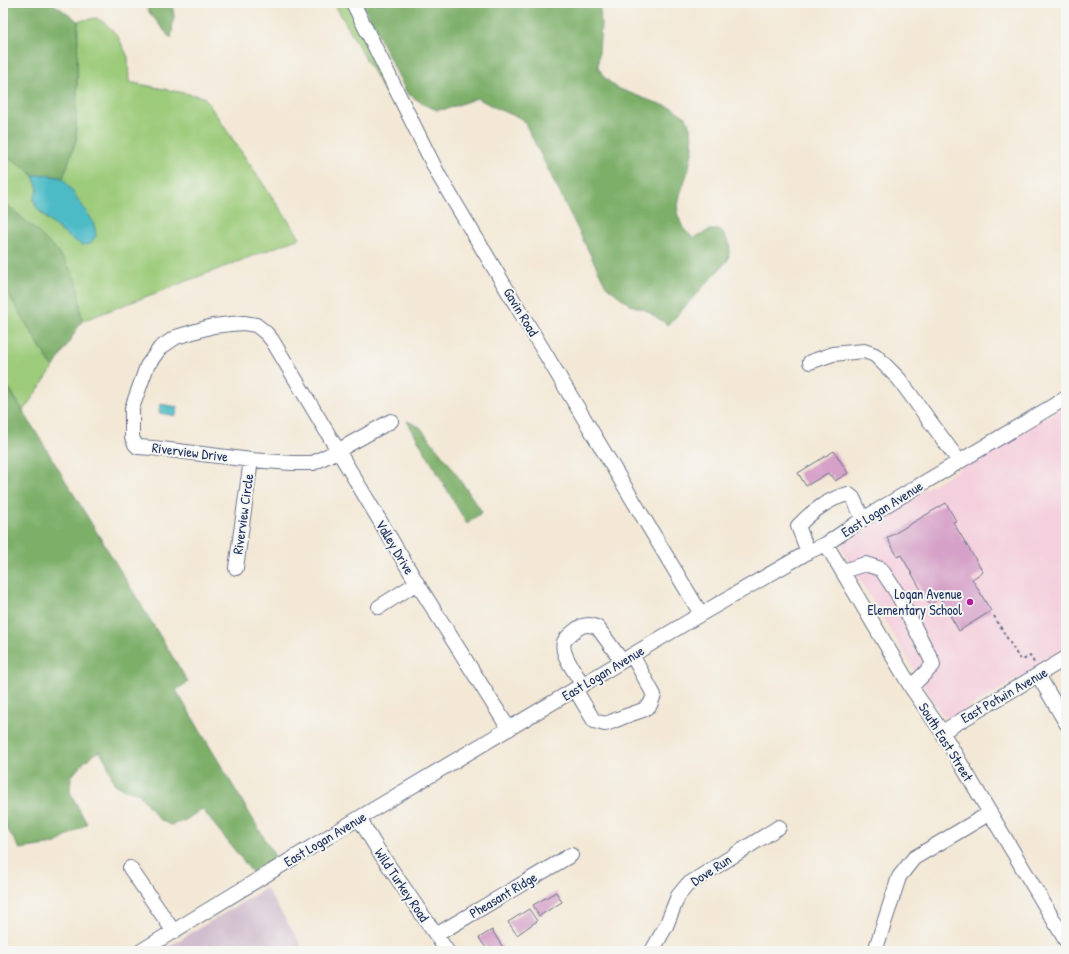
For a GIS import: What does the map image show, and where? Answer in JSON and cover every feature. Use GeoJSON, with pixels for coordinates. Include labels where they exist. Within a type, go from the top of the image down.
{"type":"FeatureCollection","features":[{"type":"Feature","properties":{"kind":"street","name":"Gavin Road"},"geometry":{"type":"LineString","coordinates":[[353,3],[439,176],[701,614]]}},
{"type":"Feature","properties":{"kind":"street","name":"Riverview Drive"},"geometry":{"type":"LineString","coordinates":[[285,362],[272,340],[256,325],[244,323],[213,326],[176,337],[160,348],[147,366],[132,408],[132,437],[135,444],[138,447],[251,460],[313,463],[338,451],[391,421]]}},
{"type":"Feature","properties":{"kind":"street"},"geometry":{"type":"LineString","coordinates":[[810,362],[833,354],[864,351],[875,355],[899,379],[959,462]]}},
{"type":"Feature","properties":{"kind":"street","name":"Valley Drive"},"geometry":{"type":"LineString","coordinates":[[285,362],[417,583],[509,729]]}},
{"type":"Feature","properties":{"kind":"street","name":"East Logan Avenue"},"geometry":{"type":"LineString","coordinates":[[141,951],[359,818],[701,614],[808,552],[826,544],[863,519],[1066,398]]}},
{"type":"Feature","properties":{"kind":"street","name":"Riverview Circle"},"geometry":{"type":"LineString","coordinates":[[236,568],[251,460]]}},
{"type":"Feature","properties":{"kind":"street"},"geometry":{"type":"LineString","coordinates":[[808,552],[798,526],[831,500],[838,496],[848,494],[853,498],[863,519]]}},
{"type":"Feature","properties":{"kind":"street","name":"South East Street"},"geometry":{"type":"LineString","coordinates":[[826,544],[912,687],[942,732],[1066,941]]}},
{"type":"Feature","properties":{"kind":"street"},"geometry":{"type":"LineString","coordinates":[[843,572],[865,564],[882,569],[897,593],[932,661],[932,665],[912,687]]}},
{"type":"Feature","properties":{"kind":"street"},"geometry":{"type":"LineString","coordinates":[[379,607],[417,583]]}},
{"type":"Feature","properties":{"kind":"street"},"geometry":{"type":"LineString","coordinates":[[588,625],[594,626],[598,628],[627,658],[654,696],[650,705],[643,710],[604,724],[594,721],[567,658],[564,650],[564,642],[572,632],[579,627],[588,625]]}},
{"type":"Feature","properties":{"kind":"street","name":"East Potwin Avenue"},"geometry":{"type":"LineString","coordinates":[[942,732],[1037,670],[1066,658]]}},
{"type":"Feature","properties":{"kind":"street"},"geometry":{"type":"LineString","coordinates":[[1037,670],[1066,723]]}},
{"type":"Feature","properties":{"kind":"street"},"geometry":{"type":"LineString","coordinates":[[875,951],[899,877],[914,858],[990,813]]}},
{"type":"Feature","properties":{"kind":"street","name":"Wild Turkey Road"},"geometry":{"type":"LineString","coordinates":[[359,818],[378,850],[447,951]]}},
{"type":"Feature","properties":{"kind":"street","name":"Dove Run"},"geometry":{"type":"LineString","coordinates":[[652,951],[666,926],[678,896],[688,885],[779,828]]}},
{"type":"Feature","properties":{"kind":"street","name":"Pheasant Ridge"},"geometry":{"type":"LineString","coordinates":[[436,935],[570,855]]}},
{"type":"Feature","properties":{"kind":"street"},"geometry":{"type":"LineString","coordinates":[[130,868],[174,932]]}},
{"type":"Feature","properties":{"kind":"path"},"geometry":{"type":"LineString","coordinates":[[994,616],[1019,658],[1023,660],[1030,656],[1037,670]]}},
{"type":"Feature","properties":{"kind":"shaded area","name":"Logan Avenue Elementary School"},"geometry":{"type":"Polygon","coordinates":[[[1066,405],[1066,650],[952,718],[945,717],[941,714],[844,554],[842,547],[845,539],[847,536],[1066,405]]]}},
{"type":"Feature","properties":{"kind":"shaded area"},"geometry":{"type":"Polygon","coordinates":[[[266,888],[305,951],[161,951],[266,888]]]}},
{"type":"Feature","properties":{"kind":"green space"},"geometry":{"type":"Polygon","coordinates":[[[3,3],[52,3],[78,21],[76,140],[63,178],[46,175],[33,175],[15,161],[3,156],[3,3]]]}},
{"type":"Feature","properties":{"kind":"green space"},"geometry":{"type":"Polygon","coordinates":[[[144,3],[172,3],[174,16],[171,39],[149,12],[144,3]]]}},
{"type":"Feature","properties":{"kind":"green space"},"geometry":{"type":"Polygon","coordinates":[[[334,3],[349,3],[393,96],[388,98],[334,3]]]}},
{"type":"Feature","properties":{"kind":"green space"},"geometry":{"type":"Polygon","coordinates":[[[362,3],[598,3],[600,8],[601,24],[598,67],[604,77],[617,88],[672,108],[686,117],[691,130],[693,147],[689,168],[680,195],[677,213],[683,228],[693,238],[710,230],[721,230],[730,245],[728,260],[668,325],[644,309],[630,305],[606,286],[523,119],[500,110],[477,98],[447,109],[437,110],[425,105],[407,93],[362,3]]]}},
{"type":"Feature","properties":{"kind":"green space"},"geometry":{"type":"Polygon","coordinates":[[[96,18],[105,23],[117,35],[128,57],[129,82],[204,97],[300,238],[82,321],[77,282],[57,251],[34,228],[3,202],[3,156],[20,164],[31,173],[38,189],[34,198],[38,209],[48,220],[69,237],[92,220],[63,178],[76,140],[78,21],[96,18]]]}},
{"type":"Feature","properties":{"kind":"green space"},"geometry":{"type":"Polygon","coordinates":[[[3,202],[34,228],[57,251],[77,282],[82,321],[53,368],[3,285],[3,202]]]}},
{"type":"Feature","properties":{"kind":"green space"},"geometry":{"type":"Polygon","coordinates":[[[3,285],[53,368],[23,411],[3,378],[3,285]]]}},
{"type":"Feature","properties":{"kind":"green space"},"geometry":{"type":"Polygon","coordinates":[[[3,378],[188,682],[176,690],[276,858],[252,872],[202,809],[184,821],[170,825],[159,819],[139,794],[122,789],[114,783],[106,761],[99,751],[84,762],[71,777],[70,792],[87,824],[54,844],[20,849],[3,822],[3,378]]]}},
{"type":"Feature","properties":{"kind":"green space"},"geometry":{"type":"Polygon","coordinates":[[[407,421],[420,427],[450,465],[482,512],[467,524],[407,421]]]}},
{"type":"Feature","properties":{"kind":"water"},"geometry":{"type":"Polygon","coordinates":[[[33,175],[46,175],[63,178],[92,220],[96,236],[90,244],[82,245],[69,237],[55,226],[36,207],[34,198],[38,189],[33,175]]]}},
{"type":"Feature","properties":{"kind":"water"},"geometry":{"type":"Polygon","coordinates":[[[160,404],[178,407],[176,416],[159,413],[160,404]]]}},
{"type":"Feature","properties":{"kind":"building"},"geometry":{"type":"Polygon","coordinates":[[[834,451],[848,473],[835,481],[832,475],[830,476],[828,473],[806,486],[798,473],[834,451]]]}},
{"type":"Feature","properties":{"kind":"building"},"geometry":{"type":"Polygon","coordinates":[[[946,503],[956,521],[953,522],[983,572],[972,579],[991,611],[959,631],[940,598],[930,605],[901,555],[898,557],[887,538],[946,503]]]}},
{"type":"Feature","properties":{"kind":"building"},"geometry":{"type":"Polygon","coordinates":[[[556,892],[562,902],[539,916],[533,905],[556,892]]]}},
{"type":"Feature","properties":{"kind":"building"},"geometry":{"type":"Polygon","coordinates":[[[529,909],[537,921],[517,935],[508,922],[529,909]]]}},
{"type":"Feature","properties":{"kind":"building"},"geometry":{"type":"Polygon","coordinates":[[[492,930],[505,951],[488,951],[479,938],[492,930]]]}},
{"type":"Feature","properties":{"kind":"place","name":"Logan Avenue Elementary School"},"geometry":{"type":"Point","coordinates":[970,602]}}]}
